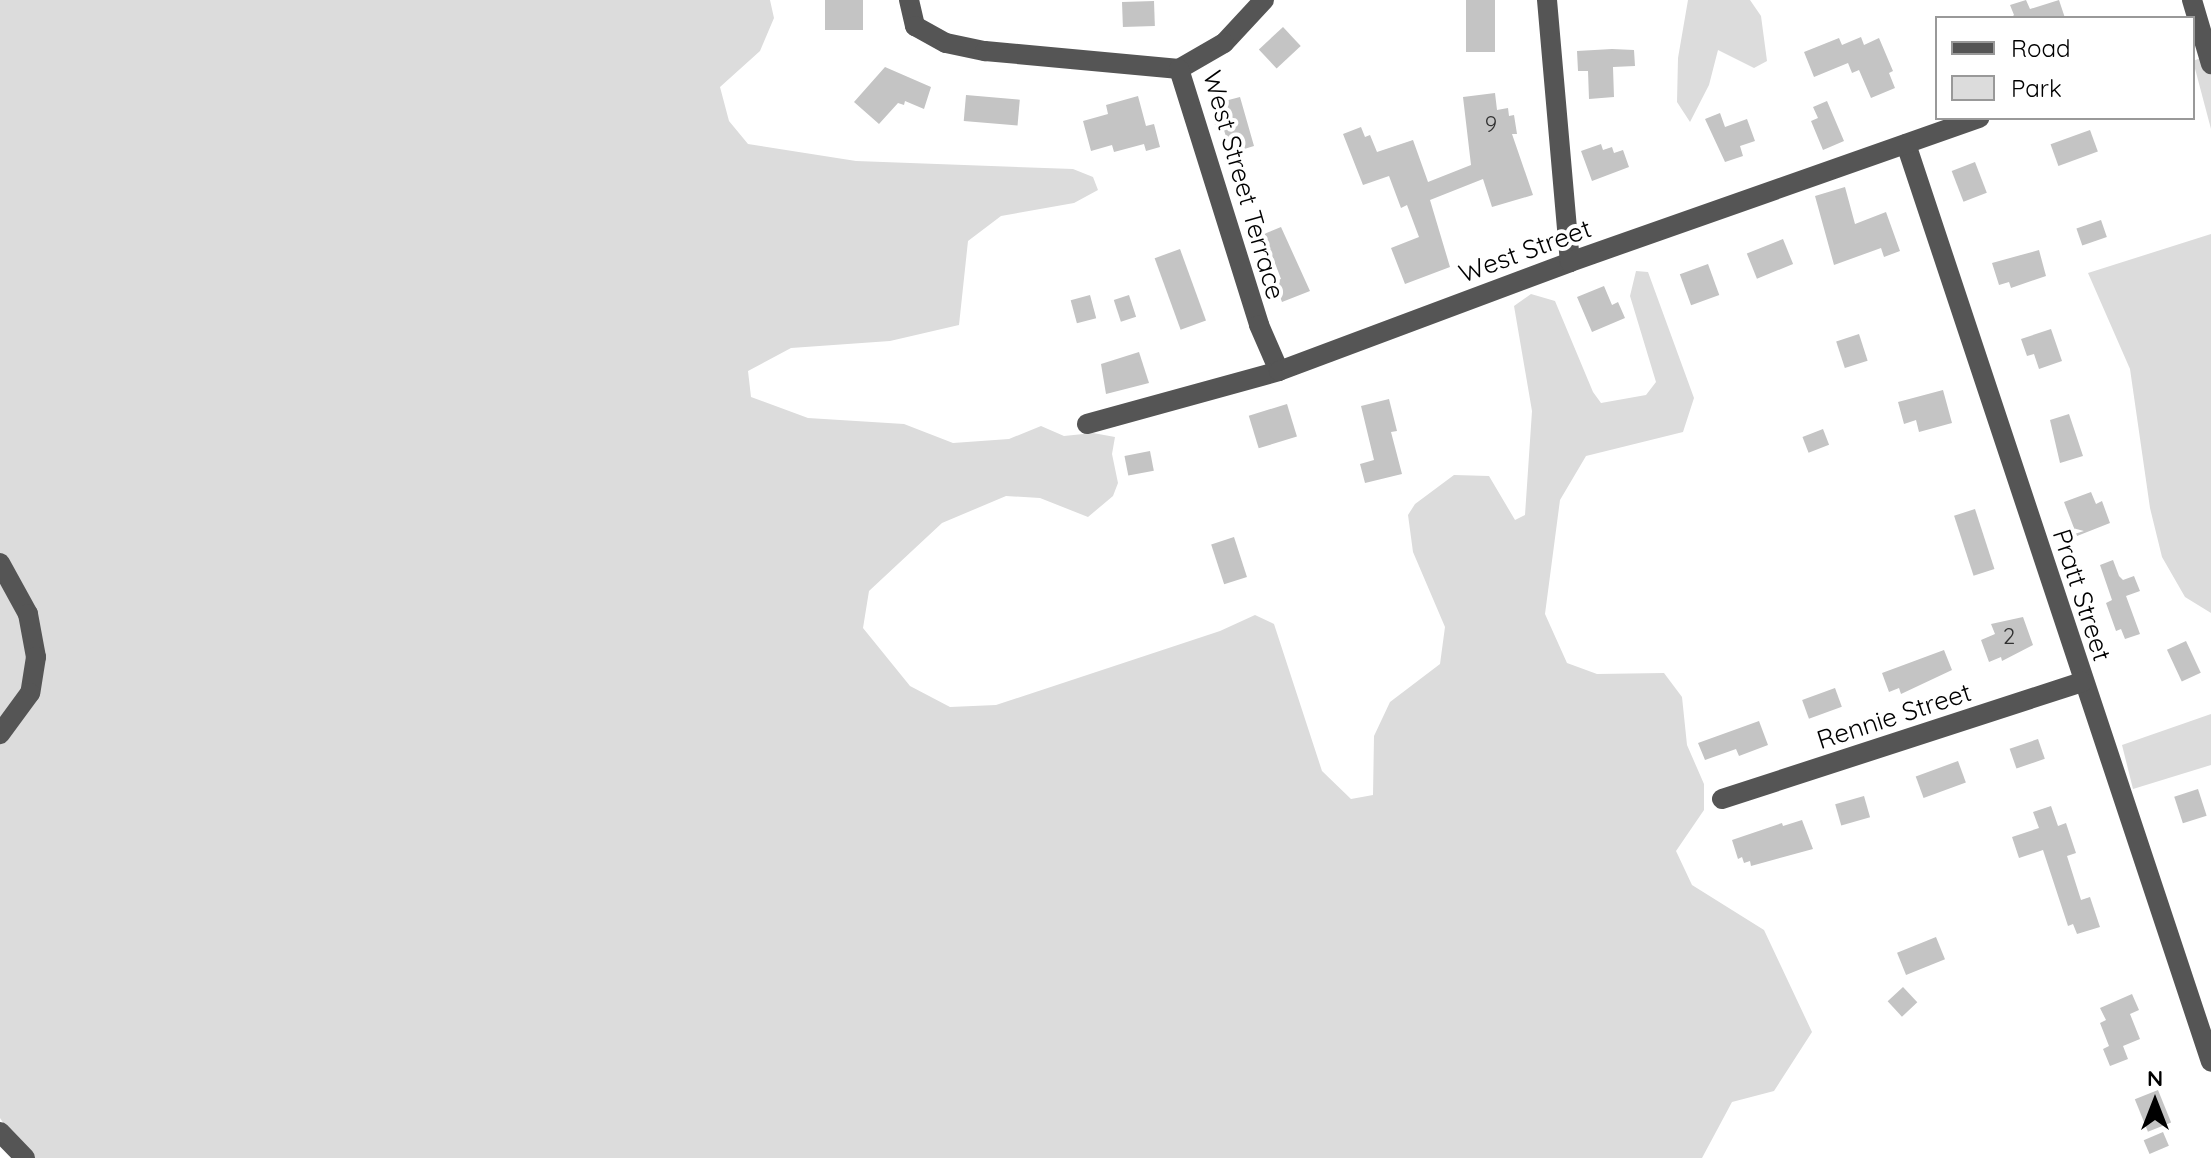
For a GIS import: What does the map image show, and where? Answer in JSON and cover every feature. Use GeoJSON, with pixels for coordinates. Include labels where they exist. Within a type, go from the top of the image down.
{"type":"FeatureCollection","features":[{"type":"Feature","properties":{"kind":"street"},"geometry":{"type":"LineString","coordinates":[[909,0],[915,26],[946,43],[985,51],[1179,69]]}},
{"type":"Feature","properties":{"kind":"street","name":"West Street Terrace"},"geometry":{"type":"LineString","coordinates":[[1264,0],[1224,43],[1179,69],[1259,325],[1279,371]]}},
{"type":"Feature","properties":{"kind":"street"},"geometry":{"type":"LineString","coordinates":[[1547,0],[1570,262]]}},
{"type":"Feature","properties":{"kind":"street"},"geometry":{"type":"LineString","coordinates":[[2192,0],[2211,64]]}},
{"type":"Feature","properties":{"kind":"street","name":"West Street"},"geometry":{"type":"LineString","coordinates":[[1087,424],[1279,371],[1570,262],[1973,120]]}},
{"type":"Feature","properties":{"kind":"street","name":"Pratt Street"},"geometry":{"type":"LineString","coordinates":[[1906,144],[2211,1062]]}},
{"type":"Feature","properties":{"kind":"street"},"geometry":{"type":"LineString","coordinates":[[0,563],[28,614],[36,657],[30,693],[0,734]]}},
{"type":"Feature","properties":{"kind":"street","name":"Rennie Street"},"geometry":{"type":"LineString","coordinates":[[1722,799],[2083,682]]}},
{"type":"Feature","properties":{"kind":"street"},"geometry":{"type":"LineString","coordinates":[[0,1132],[25,1158]]}},
{"type":"Feature","properties":{"kind":"green space"},"geometry":{"type":"Polygon","coordinates":[[[0,0],[770,0],[774,18],[760,51],[720,87],[729,121],[748,144],[856,161],[1073,169],[1093,177],[1098,190],[1074,203],[1001,216],[968,241],[959,325],[890,341],[791,348],[748,371],[751,397],[808,418],[904,424],[953,443],[1009,439],[1041,426],[1064,436],[1093,433],[1115,437],[1112,454],[1118,483],[1113,496],[1088,517],[1040,498],[1006,496],[942,523],[869,591],[863,628],[910,686],[950,707],[996,705],[1220,631],[1255,615],[1274,624],[1322,771],[1351,799],[1373,795],[1374,736],[1390,702],[1440,664],[1445,627],[1413,552],[1408,515],[1415,504],[1454,475],[1489,476],[1515,520],[1525,515],[1532,411],[1514,306],[1531,294],[1555,301],[1593,392],[1601,403],[1646,395],[1656,382],[1630,296],[1636,271],[1648,272],[1694,398],[1683,432],[1586,456],[1560,500],[1545,614],[1567,663],[1597,674],[1664,673],[1682,697],[1687,745],[1704,784],[1704,810],[1676,851],[1692,885],[1764,930],[1812,1032],[1774,1091],[1732,1102],[1702,1158],[26,1158],[0,1118],[0,0]]]}},
{"type":"Feature","properties":{"kind":"green space"},"geometry":{"type":"Polygon","coordinates":[[[1688,0],[1750,0],[1761,16],[1767,61],[1754,68],[1718,50],[1709,85],[1690,122],[1677,102],[1678,58],[1688,0]]]}},
{"type":"Feature","properties":{"kind":"green space"},"geometry":{"type":"Polygon","coordinates":[[[2211,54],[2211,129],[2195,69],[2195,60],[2211,54]]]}},
{"type":"Feature","properties":{"kind":"green space"},"geometry":{"type":"Polygon","coordinates":[[[2211,234],[2211,613],[2185,597],[2162,557],[2150,508],[2130,369],[2088,273],[2211,234]]]}},
{"type":"Feature","properties":{"kind":"green space"},"geometry":{"type":"Polygon","coordinates":[[[2211,714],[2211,765],[2133,789],[2122,745],[2211,714]]]}},
{"type":"Feature","properties":{"kind":"building"},"geometry":{"type":"Polygon","coordinates":[[[825,0],[863,0],[863,30],[825,30],[825,0]]]}},
{"type":"Feature","properties":{"kind":"building"},"geometry":{"type":"Polygon","coordinates":[[[1466,0],[1495,0],[1495,52],[1466,52],[1466,0]]]}},
{"type":"Feature","properties":{"kind":"building"},"geometry":{"type":"Polygon","coordinates":[[[2026,0],[2030,9],[2059,0],[2064,16],[2013,16],[2010,5],[2026,0]]]}},
{"type":"Feature","properties":{"kind":"building"},"geometry":{"type":"Polygon","coordinates":[[[1154,1],[1155,26],[1123,27],[1122,2],[1154,1]]]}},
{"type":"Feature","properties":{"kind":"building"},"geometry":{"type":"Polygon","coordinates":[[[1283,27],[1301,46],[1277,69],[1259,50],[1283,27]]]}},
{"type":"Feature","properties":{"kind":"building"},"geometry":{"type":"Polygon","coordinates":[[[1861,37],[1864,45],[1879,38],[1893,71],[1889,73],[1895,88],[1871,98],[1859,70],[1852,73],[1848,63],[1814,77],[1804,52],[1839,38],[1842,45],[1861,37]]]}},
{"type":"Feature","properties":{"kind":"building"},"geometry":{"type":"Polygon","coordinates":[[[1634,50],[1635,66],[1613,67],[1614,97],[1589,99],[1588,71],[1578,71],[1577,51],[1634,50]]]}},
{"type":"Feature","properties":{"kind":"building"},"geometry":{"type":"Polygon","coordinates":[[[885,67],[931,87],[924,109],[905,101],[904,105],[898,103],[879,124],[854,102],[885,67]]]}},
{"type":"Feature","properties":{"kind":"building"},"geometry":{"type":"Polygon","coordinates":[[[1495,93],[1497,110],[1508,108],[1509,116],[1514,115],[1517,134],[1512,134],[1533,195],[1492,207],[1483,179],[1430,200],[1450,267],[1405,284],[1391,248],[1419,237],[1407,205],[1401,208],[1389,176],[1363,185],[1343,134],[1361,127],[1365,137],[1370,135],[1377,152],[1413,140],[1428,182],[1471,165],[1463,97],[1495,93]]]}},
{"type":"Feature","properties":{"kind":"building"},"geometry":{"type":"Polygon","coordinates":[[[966,95],[1020,100],[1018,126],[964,121],[966,95]]]}},
{"type":"Feature","properties":{"kind":"building"},"geometry":{"type":"Polygon","coordinates":[[[1138,96],[1146,126],[1154,124],[1160,147],[1146,151],[1144,144],[1114,152],[1112,145],[1091,151],[1083,121],[1108,114],[1106,105],[1138,96]]]}},
{"type":"Feature","properties":{"kind":"building"},"geometry":{"type":"Polygon","coordinates":[[[1240,97],[1254,146],[1231,153],[1224,130],[1217,132],[1212,114],[1219,112],[1217,103],[1240,97]]]}},
{"type":"Feature","properties":{"kind":"building"},"geometry":{"type":"Polygon","coordinates":[[[1827,101],[1844,141],[1823,150],[1811,121],[1818,118],[1813,107],[1827,101]]]}},
{"type":"Feature","properties":{"kind":"building"},"geometry":{"type":"Polygon","coordinates":[[[1720,113],[1725,127],[1747,119],[1755,141],[1740,146],[1743,156],[1725,162],[1705,119],[1720,113]]]}},
{"type":"Feature","properties":{"kind":"building"},"geometry":{"type":"Polygon","coordinates":[[[2090,130],[2098,152],[2058,166],[2051,144],[2090,130]]]}},
{"type":"Feature","properties":{"kind":"building"},"geometry":{"type":"Polygon","coordinates":[[[1601,144],[1603,150],[1612,147],[1614,153],[1623,150],[1629,167],[1592,181],[1581,151],[1601,144]]]}},
{"type":"Feature","properties":{"kind":"building"},"geometry":{"type":"Polygon","coordinates":[[[1975,162],[1987,193],[1963,202],[1952,171],[1975,162]]]}},
{"type":"Feature","properties":{"kind":"building"},"geometry":{"type":"Polygon","coordinates":[[[1845,187],[1855,224],[1886,212],[1900,251],[1884,257],[1881,248],[1834,265],[1815,196],[1845,187]]]}},
{"type":"Feature","properties":{"kind":"building"},"geometry":{"type":"Polygon","coordinates":[[[2101,220],[2107,237],[2082,245],[2076,228],[2101,220]]]}},
{"type":"Feature","properties":{"kind":"building"},"geometry":{"type":"Polygon","coordinates":[[[1281,227],[1310,291],[1282,302],[1274,281],[1281,279],[1264,234],[1281,227]]]}},
{"type":"Feature","properties":{"kind":"building"},"geometry":{"type":"Polygon","coordinates":[[[1783,239],[1793,264],[1757,279],[1747,254],[1783,239]]]}},
{"type":"Feature","properties":{"kind":"building"},"geometry":{"type":"Polygon","coordinates":[[[1180,249],[1206,320],[1181,330],[1155,258],[1180,249]]]}},
{"type":"Feature","properties":{"kind":"building"},"geometry":{"type":"Polygon","coordinates":[[[2039,250],[2046,276],[2011,288],[2009,282],[1999,285],[1992,263],[2039,250]]]}},
{"type":"Feature","properties":{"kind":"building"},"geometry":{"type":"Polygon","coordinates":[[[1708,264],[1719,295],[1691,305],[1680,274],[1708,264]]]}},
{"type":"Feature","properties":{"kind":"building"},"geometry":{"type":"Polygon","coordinates":[[[1604,286],[1612,305],[1618,302],[1625,318],[1592,332],[1577,297],[1604,286]]]}},
{"type":"Feature","properties":{"kind":"building"},"geometry":{"type":"Polygon","coordinates":[[[1090,295],[1096,318],[1077,323],[1071,300],[1090,295]]]}},
{"type":"Feature","properties":{"kind":"building"},"geometry":{"type":"Polygon","coordinates":[[[1129,295],[1136,317],[1121,322],[1114,300],[1129,295]]]}},
{"type":"Feature","properties":{"kind":"building"},"geometry":{"type":"Polygon","coordinates":[[[2051,329],[2062,361],[2039,369],[2034,354],[2027,356],[2021,339],[2051,329]]]}},
{"type":"Feature","properties":{"kind":"building"},"geometry":{"type":"Polygon","coordinates":[[[1859,334],[1868,361],[1845,368],[1836,341],[1859,334]]]}},
{"type":"Feature","properties":{"kind":"building"},"geometry":{"type":"Polygon","coordinates":[[[1139,352],[1149,383],[1106,394],[1101,364],[1139,352]]]}},
{"type":"Feature","properties":{"kind":"building"},"geometry":{"type":"Polygon","coordinates":[[[1943,390],[1952,423],[1919,432],[1916,420],[1904,424],[1898,402],[1943,390]]]}},
{"type":"Feature","properties":{"kind":"building"},"geometry":{"type":"Polygon","coordinates":[[[1389,399],[1397,431],[1391,432],[1402,474],[1365,483],[1360,464],[1374,460],[1361,406],[1389,399]]]}},
{"type":"Feature","properties":{"kind":"building"},"geometry":{"type":"Polygon","coordinates":[[[1287,404],[1297,437],[1259,448],[1249,416],[1287,404]]]}},
{"type":"Feature","properties":{"kind":"building"},"geometry":{"type":"Polygon","coordinates":[[[2069,414],[2083,456],[2060,463],[2050,420],[2069,414]]]}},
{"type":"Feature","properties":{"kind":"building"},"geometry":{"type":"Polygon","coordinates":[[[1823,429],[1829,445],[1809,453],[1802,437],[1823,429]]]}},
{"type":"Feature","properties":{"kind":"building"},"geometry":{"type":"Polygon","coordinates":[[[1150,451],[1154,471],[1128,476],[1124,456],[1150,451]]]}},
{"type":"Feature","properties":{"kind":"building"},"geometry":{"type":"Polygon","coordinates":[[[2091,492],[2096,504],[2102,501],[2110,523],[2077,536],[2064,502],[2091,492]]]}},
{"type":"Feature","properties":{"kind":"building"},"geometry":{"type":"Polygon","coordinates":[[[1975,509],[1994,569],[1974,576],[1954,516],[1975,509]]]}},
{"type":"Feature","properties":{"kind":"building"},"geometry":{"type":"Polygon","coordinates":[[[1234,537],[1247,577],[1224,584],[1211,544],[1234,537]]]}},
{"type":"Feature","properties":{"kind":"building"},"geometry":{"type":"Polygon","coordinates":[[[2113,560],[2119,576],[2123,580],[2134,576],[2140,591],[2126,596],[2140,634],[2125,639],[2121,629],[2116,631],[2106,603],[2112,600],[2100,565],[2113,560]]]}},
{"type":"Feature","properties":{"kind":"building"},"geometry":{"type":"Polygon","coordinates":[[[2023,617],[2033,645],[2002,661],[2001,657],[1989,662],[1981,640],[1995,634],[1991,624],[2023,617]]]}},
{"type":"Feature","properties":{"kind":"building"},"geometry":{"type":"Polygon","coordinates":[[[2186,641],[2201,673],[2182,682],[2167,650],[2186,641]]]}},
{"type":"Feature","properties":{"kind":"building"},"geometry":{"type":"Polygon","coordinates":[[[1944,650],[1952,670],[1901,694],[1899,688],[1889,692],[1882,673],[1944,650]]]}},
{"type":"Feature","properties":{"kind":"building"},"geometry":{"type":"Polygon","coordinates":[[[1835,688],[1842,707],[1809,719],[1802,700],[1835,688]]]}},
{"type":"Feature","properties":{"kind":"building"},"geometry":{"type":"Polygon","coordinates":[[[1759,721],[1768,745],[1739,756],[1736,749],[1705,760],[1698,743],[1759,721]]]}},
{"type":"Feature","properties":{"kind":"building"},"geometry":{"type":"Polygon","coordinates":[[[2038,739],[2045,759],[2016,769],[2010,749],[2038,739]]]}},
{"type":"Feature","properties":{"kind":"building"},"geometry":{"type":"Polygon","coordinates":[[[1958,761],[1966,783],[1924,798],[1916,776],[1958,761]]]}},
{"type":"Feature","properties":{"kind":"building"},"geometry":{"type":"Polygon","coordinates":[[[2198,789],[2207,816],[2183,823],[2174,797],[2198,789]]]}},
{"type":"Feature","properties":{"kind":"building"},"geometry":{"type":"Polygon","coordinates":[[[1864,796],[1870,817],[1841,825],[1835,804],[1864,796]]]}},
{"type":"Feature","properties":{"kind":"building"},"geometry":{"type":"Polygon","coordinates":[[[2051,806],[2058,826],[2066,823],[2076,853],[2067,856],[2081,900],[2090,897],[2100,927],[2077,934],[2073,924],[2068,926],[2043,850],[2019,858],[2012,837],[2039,828],[2033,812],[2051,806]]]}},
{"type":"Feature","properties":{"kind":"building"},"geometry":{"type":"Polygon","coordinates":[[[1802,820],[1813,849],[1751,866],[1750,861],[1744,863],[1742,857],[1738,859],[1732,840],[1782,823],[1783,826],[1802,820]]]}},
{"type":"Feature","properties":{"kind":"building"},"geometry":{"type":"Polygon","coordinates":[[[1936,937],[1945,959],[1906,975],[1897,953],[1936,937]]]}},
{"type":"Feature","properties":{"kind":"building"},"geometry":{"type":"Polygon","coordinates":[[[1903,987],[1917,1002],[1902,1017],[1888,1001],[1903,987]]]}},
{"type":"Feature","properties":{"kind":"building"},"geometry":{"type":"Polygon","coordinates":[[[2132,994],[2139,1010],[2130,1014],[2140,1039],[2123,1046],[2128,1059],[2110,1066],[2103,1049],[2109,1046],[2100,1023],[2106,1020],[2100,1008],[2132,994]]]}},
{"type":"Feature","properties":{"kind":"building"},"geometry":{"type":"Polygon","coordinates":[[[2158,1090],[2171,1122],[2148,1132],[2135,1099],[2158,1090]]]}},
{"type":"Feature","properties":{"kind":"building"},"geometry":{"type":"Polygon","coordinates":[[[2163,1132],[2169,1146],[2150,1154],[2144,1140],[2163,1132]]]}}]}
